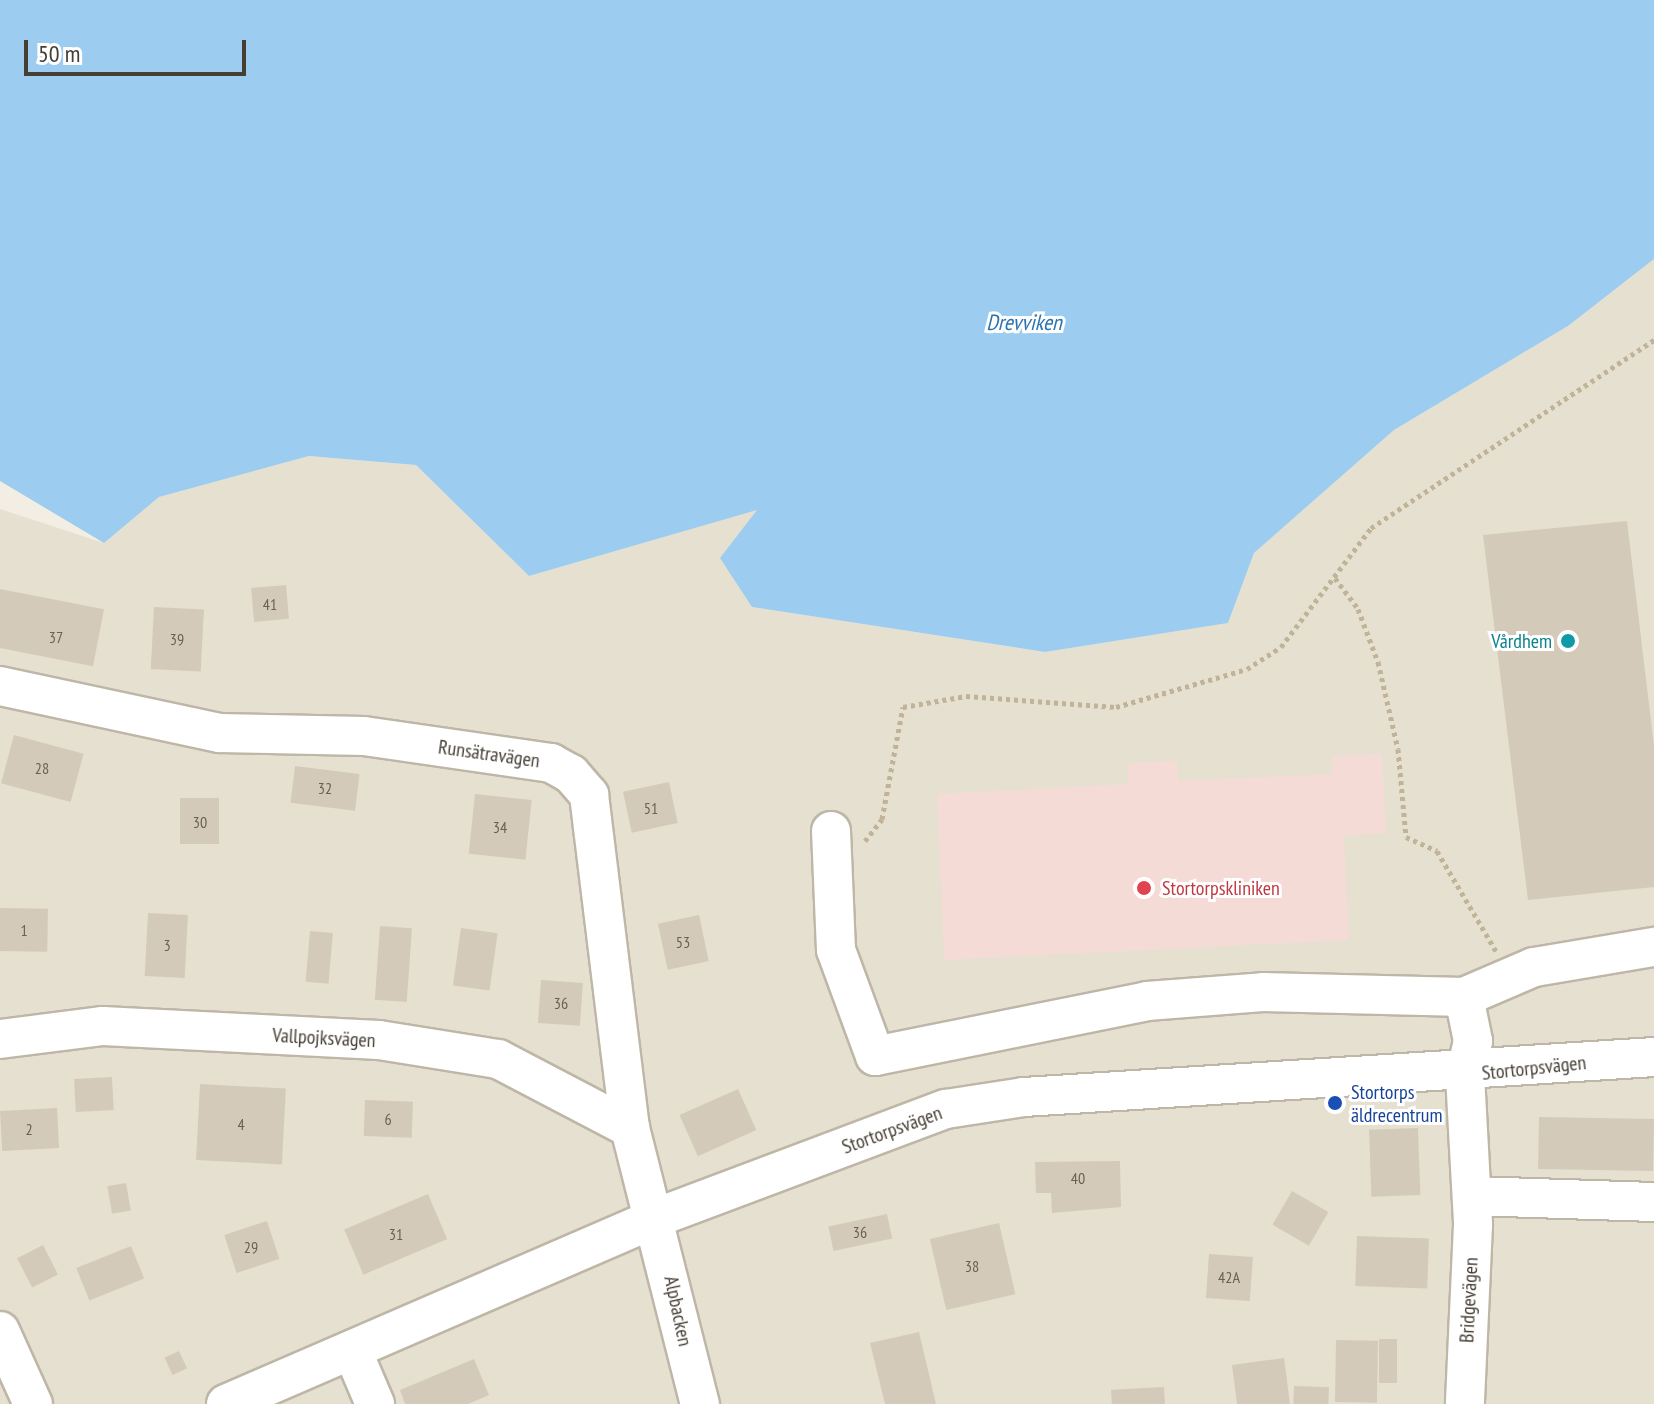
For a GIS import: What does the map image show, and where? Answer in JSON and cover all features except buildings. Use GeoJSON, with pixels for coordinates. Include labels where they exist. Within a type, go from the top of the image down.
{"type":"FeatureCollection","features":[{"type":"Feature","properties":{"kind":"street","name":"Runsätravägen"},"geometry":{"type":"LineString","coordinates":[[0,686],[220,733],[364,736],[551,763],[571,774],[589,795],[630,1128],[658,1217]]}},
{"type":"Feature","properties":{"kind":"street"},"geometry":{"type":"LineString","coordinates":[[833,845],[836,950],[875,1056],[1147,1001],[1263,992],[1464,997],[1509,975],[1654,947]]}},
{"type":"Feature","properties":{"kind":"street","name":"Bridgevägen"},"geometry":{"type":"LineString","coordinates":[[1464,997],[1473,1041],[1465,1075],[1473,1196],[1465,1404]]}},
{"type":"Feature","properties":{"kind":"street","name":"Vallpojksvägen"},"geometry":{"type":"LineString","coordinates":[[0,1039],[103,1026],[379,1040],[498,1059],[630,1128]]}},
{"type":"Feature","properties":{"kind":"street","name":"Stortorpsvägen"},"geometry":{"type":"LineString","coordinates":[[226,1404],[658,1217],[946,1109],[1024,1097],[1465,1075],[1654,1057]]}},
{"type":"Feature","properties":{"kind":"street"},"geometry":{"type":"LineString","coordinates":[[1473,1196],[1654,1202]]}},
{"type":"Feature","properties":{"kind":"street","name":"Alpbacken"},"geometry":{"type":"LineString","coordinates":[[658,1217],[700,1404]]}},
{"type":"Feature","properties":{"kind":"street"},"geometry":{"type":"LineString","coordinates":[[0,1331],[33,1404]]}},
{"type":"Feature","properties":{"kind":"street"},"geometry":{"type":"LineString","coordinates":[[352,1350],[375,1404]]}},
{"type":"Feature","properties":{"kind":"path"},"geometry":{"type":"LineString","coordinates":[[833,845],[860,848],[882,819],[903,707],[966,696],[1116,707],[1247,669],[1281,647],[1371,528],[1419,490],[1654,340]]}},
{"type":"Feature","properties":{"kind":"path"},"geometry":{"type":"LineString","coordinates":[[1335,578],[1358,609],[1378,662],[1398,749],[1406,837],[1437,851],[1509,975]]}},
{"type":"Feature","properties":{"kind":"shaded area"},"geometry":{"type":"Polygon","coordinates":[[[1654,259],[1654,1404],[0,1404],[0,509],[104,543],[159,497],[309,456],[416,465],[529,576],[759,509],[752,607],[1045,652],[1228,623],[1254,553],[1394,430],[1568,326],[1654,259]]]}},
{"type":"Feature","properties":{"kind":"shaded area","name":"Stortorpskliniken"},"geometry":{"type":"Polygon","coordinates":[[[1382,754],[1386,833],[1344,836],[1349,940],[944,960],[937,794],[1128,784],[1128,763],[1177,761],[1178,781],[1332,774],[1332,756],[1382,754]]]}},
{"type":"Feature","properties":{"kind":"water","name":"Drevviken"},"geometry":{"type":"Polygon","coordinates":[[[0,0],[1654,0],[1654,259],[1568,326],[1394,430],[1254,553],[1228,623],[1045,652],[752,607],[720,558],[757,510],[529,576],[416,465],[309,456],[159,497],[104,543],[0,481],[0,0]]]}},
{"type":"Feature","properties":{"kind":"place","name":"Vårdhem"},"geometry":{"type":"Point","coordinates":[1568,641]}},
{"type":"Feature","properties":{"kind":"place","name":"Stortorpskliniken"},"geometry":{"type":"Point","coordinates":[1144,888]}},
{"type":"Feature","properties":{"kind":"place","name":"Stortorps äldrecentrum"},"geometry":{"type":"Point","coordinates":[1335,1103]}}]}
